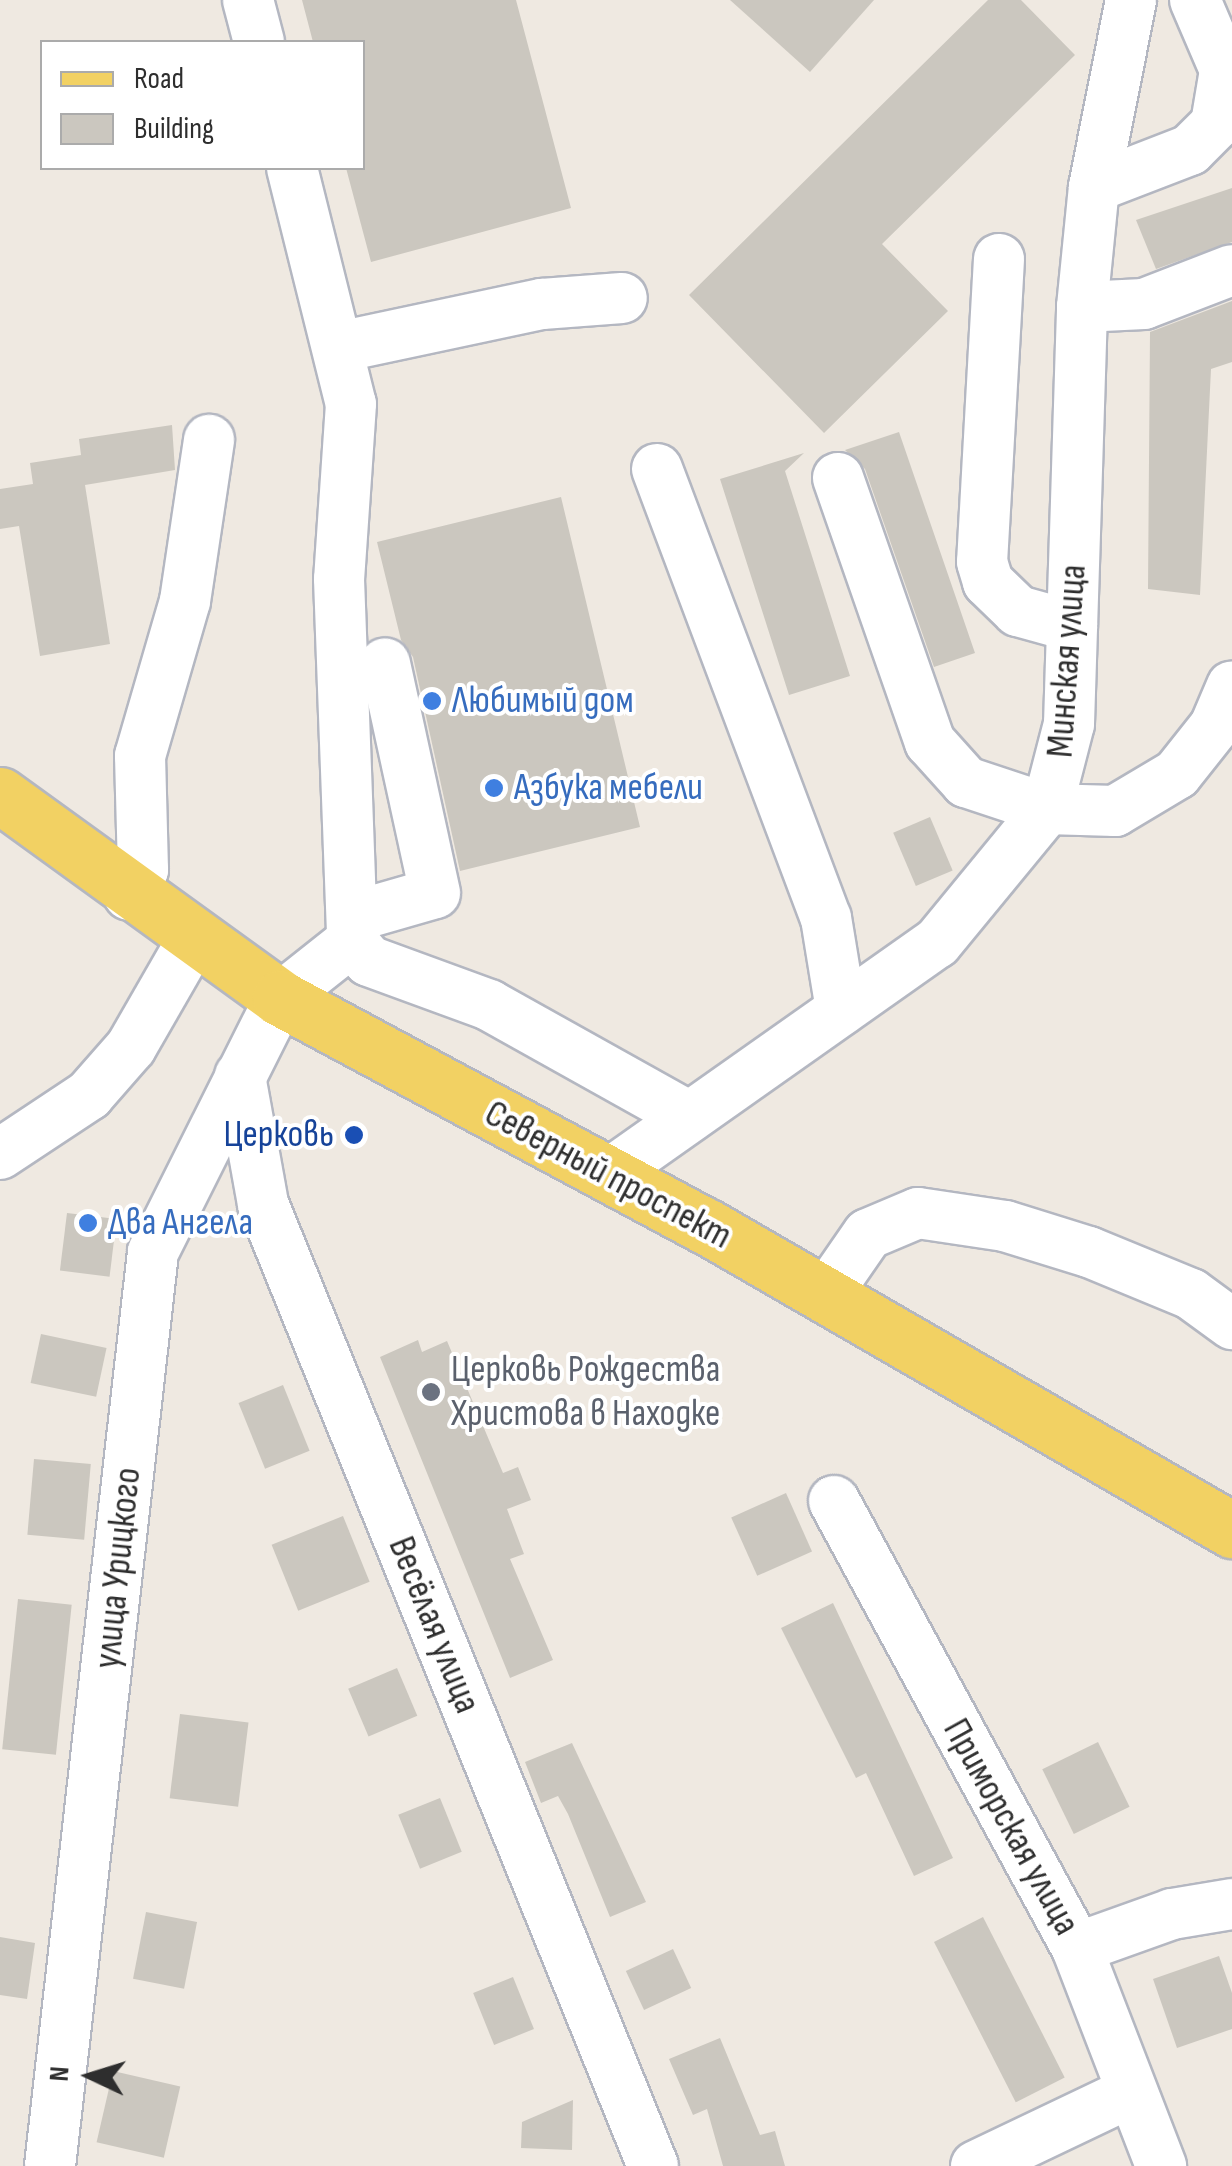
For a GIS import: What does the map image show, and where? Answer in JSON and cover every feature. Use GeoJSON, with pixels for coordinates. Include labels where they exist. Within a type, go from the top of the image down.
{"type":"FeatureCollection","features":[{"type":"Feature","properties":{"kind":"main road","name":"Северный проспект"},"geometry":{"type":"LineString","coordinates":[[0,795],[129,895],[280,998],[609,1174],[1232,1530]]}},
{"type":"Feature","properties":{"kind":"street"},"geometry":{"type":"LineString","coordinates":[[248,0],[258,40]]}},
{"type":"Feature","properties":{"kind":"street","name":"Минская улица"},"geometry":{"type":"LineString","coordinates":[[609,1174],[937,943],[1047,809],[1069,724],[1082,307],[1094,187],[1132,0]]}},
{"type":"Feature","properties":{"kind":"street"},"geometry":{"type":"LineString","coordinates":[[1094,187],[1190,150],[1216,124],[1225,70],[1195,0]]}},
{"type":"Feature","properties":{"kind":"street"},"geometry":{"type":"LineString","coordinates":[[293,170],[339,347],[353,447],[339,579],[352,929],[369,961],[489,1005],[689,1117]]}},
{"type":"Feature","properties":{"kind":"street"},"geometry":{"type":"LineString","coordinates":[[999,259],[982,562],[988,582],[1018,611],[1072,626]]}},
{"type":"Feature","properties":{"kind":"street"},"geometry":{"type":"LineString","coordinates":[[1082,307],[1144,304],[1232,270]]}},
{"type":"Feature","properties":{"kind":"street"},"geometry":{"type":"LineString","coordinates":[[339,347],[542,304],[622,298]]}},
{"type":"Feature","properties":{"kind":"street"},"geometry":{"type":"LineString","coordinates":[[129,895],[144,858],[140,756],[185,601],[209,440]]}},
{"type":"Feature","properties":{"kind":"street"},"geometry":{"type":"LineString","coordinates":[[657,469],[826,918],[841,1010]]}},
{"type":"Feature","properties":{"kind":"street"},"geometry":{"type":"LineString","coordinates":[[838,478],[930,742],[946,768],[1047,809],[1116,810],[1177,774],[1215,726],[1232,686]]}},
{"type":"Feature","properties":{"kind":"street"},"geometry":{"type":"LineString","coordinates":[[280,998],[352,929],[435,894],[385,663]]}},
{"type":"Feature","properties":{"kind":"street"},"geometry":{"type":"LineString","coordinates":[[0,1154],[89,1095],[131,1047],[193,939]]}},
{"type":"Feature","properties":{"kind":"street","name":"улица Урицкого"},"geometry":{"type":"LineString","coordinates":[[50,2166],[153,1252],[280,998]]}},
{"type":"Feature","properties":{"kind":"street","name":"Весёлая улица"},"geometry":{"type":"LineString","coordinates":[[240,1076],[263,1204],[653,2166]]}},
{"type":"Feature","properties":{"kind":"street"},"geometry":{"type":"LineString","coordinates":[[826,1296],[868,1234],[918,1213],[1005,1226],[1089,1252],[1192,1294],[1232,1324]]}},
{"type":"Feature","properties":{"kind":"street","name":"Приморская улица"},"geometry":{"type":"LineString","coordinates":[[834,1501],[1077,1948],[1161,2166]]}},
{"type":"Feature","properties":{"kind":"street"},"geometry":{"type":"LineString","coordinates":[[1077,1948],[1172,1914],[1232,1904]]}},
{"type":"Feature","properties":{"kind":"street"},"geometry":{"type":"LineString","coordinates":[[976,2166],[1131,2092]]}},
{"type":"Feature","properties":{"kind":"building"},"geometry":{"type":"Polygon","coordinates":[[[302,0],[516,0],[571,208],[371,262],[347,170],[365,170],[365,40],[312,40],[302,0]]]}},
{"type":"Feature","properties":{"kind":"building"},"geometry":{"type":"Polygon","coordinates":[[[730,0],[874,0],[810,72],[730,0]]]}},
{"type":"Feature","properties":{"kind":"building"},"geometry":{"type":"Polygon","coordinates":[[[988,0],[1021,0],[1075,55],[882,244],[948,311],[824,433],[689,295],[988,0]]]}},
{"type":"Feature","properties":{"kind":"building"},"geometry":{"type":"Polygon","coordinates":[[[1232,188],[1232,242],[1156,269],[1136,220],[1232,188]]]}},
{"type":"Feature","properties":{"kind":"building"},"geometry":{"type":"Polygon","coordinates":[[[1232,301],[1232,362],[1211,369],[1200,595],[1148,589],[1150,332],[1232,301]]]}},
{"type":"Feature","properties":{"kind":"building"},"geometry":{"type":"Polygon","coordinates":[[[172,425],[175,470],[85,485],[110,644],[40,656],[19,526],[0,529],[0,489],[33,484],[30,463],[81,455],[79,439],[172,425]]]}},
{"type":"Feature","properties":{"kind":"building"},"geometry":{"type":"Polygon","coordinates":[[[899,432],[975,653],[934,667],[865,469],[845,450],[899,432]]]}},
{"type":"Feature","properties":{"kind":"building"},"geometry":{"type":"Polygon","coordinates":[[[804,453],[785,471],[850,676],[789,695],[720,479],[804,453]]]}},
{"type":"Feature","properties":{"kind":"building"},"geometry":{"type":"Polygon","coordinates":[[[561,497],[640,827],[460,871],[413,657],[401,640],[377,542],[561,497]]]}},
{"type":"Feature","properties":{"kind":"building"},"geometry":{"type":"Polygon","coordinates":[[[930,817],[953,870],[916,886],[893,833],[930,817]]]}},
{"type":"Feature","properties":{"kind":"building"},"geometry":{"type":"Polygon","coordinates":[[[67,1213],[117,1219],[110,1277],[60,1271],[67,1213]]]}},
{"type":"Feature","properties":{"kind":"building"},"geometry":{"type":"Polygon","coordinates":[[[41,1334],[107,1348],[96,1397],[31,1383],[41,1334]]]}},
{"type":"Feature","properties":{"kind":"building"},"geometry":{"type":"Polygon","coordinates":[[[418,1340],[422,1352],[447,1341],[503,1473],[518,1467],[531,1500],[507,1509],[524,1554],[510,1559],[553,1660],[510,1678],[380,1357],[418,1340]]]}},
{"type":"Feature","properties":{"kind":"building"},"geometry":{"type":"Polygon","coordinates":[[[283,1385],[310,1451],[265,1469],[238,1403],[283,1385]]]}},
{"type":"Feature","properties":{"kind":"building"},"geometry":{"type":"Polygon","coordinates":[[[34,1459],[91,1464],[84,1540],[27,1535],[34,1459]]]}},
{"type":"Feature","properties":{"kind":"building"},"geometry":{"type":"Polygon","coordinates":[[[786,1493],[812,1551],[757,1576],[731,1517],[786,1493]]]}},
{"type":"Feature","properties":{"kind":"building"},"geometry":{"type":"Polygon","coordinates":[[[343,1516],[370,1582],[298,1611],[272,1545],[343,1516]]]}},
{"type":"Feature","properties":{"kind":"building"},"geometry":{"type":"Polygon","coordinates":[[[18,1599],[72,1605],[56,1755],[2,1749],[18,1599]]]}},
{"type":"Feature","properties":{"kind":"building"},"geometry":{"type":"Polygon","coordinates":[[[833,1603],[953,1858],[914,1876],[866,1773],[856,1778],[781,1628],[833,1603]]]}},
{"type":"Feature","properties":{"kind":"building"},"geometry":{"type":"Polygon","coordinates":[[[397,1668],[417,1716],[369,1737],[348,1689],[397,1668]]]}},
{"type":"Feature","properties":{"kind":"building"},"geometry":{"type":"Polygon","coordinates":[[[180,1714],[248,1722],[238,1807],[170,1798],[180,1714]]]}},
{"type":"Feature","properties":{"kind":"building"},"geometry":{"type":"Polygon","coordinates":[[[1098,1742],[1130,1807],[1074,1834],[1042,1769],[1098,1742]]]}},
{"type":"Feature","properties":{"kind":"building"},"geometry":{"type":"Polygon","coordinates":[[[572,1743],[646,1902],[610,1917],[568,1814],[558,1796],[541,1803],[525,1762],[572,1743]]]}},
{"type":"Feature","properties":{"kind":"building"},"geometry":{"type":"Polygon","coordinates":[[[440,1798],[462,1852],[420,1869],[398,1815],[440,1798]]]}},
{"type":"Feature","properties":{"kind":"building"},"geometry":{"type":"Polygon","coordinates":[[[146,1912],[197,1922],[184,1989],[133,1979],[146,1912]]]}},
{"type":"Feature","properties":{"kind":"building"},"geometry":{"type":"Polygon","coordinates":[[[983,1917],[1065,2077],[1016,2102],[934,1942],[983,1917]]]}},
{"type":"Feature","properties":{"kind":"building"},"geometry":{"type":"Polygon","coordinates":[[[0,1937],[35,1943],[27,1999],[0,1995],[0,1937]]]}},
{"type":"Feature","properties":{"kind":"building"},"geometry":{"type":"Polygon","coordinates":[[[673,1949],[691,1988],[644,2010],[626,1971],[673,1949]]]}},
{"type":"Feature","properties":{"kind":"building"},"geometry":{"type":"Polygon","coordinates":[[[1219,1956],[1232,1993],[1232,2029],[1177,2048],[1153,1979],[1219,1956]]]}},
{"type":"Feature","properties":{"kind":"building"},"geometry":{"type":"Polygon","coordinates":[[[513,1977],[534,2029],[494,2045],[473,1993],[513,1977]]]}},
{"type":"Feature","properties":{"kind":"building"},"geometry":{"type":"Polygon","coordinates":[[[720,2038],[760,2135],[775,2131],[785,2166],[723,2166],[707,2109],[693,2115],[669,2059],[720,2038]]]}},
{"type":"Feature","properties":{"kind":"building"},"geometry":{"type":"Polygon","coordinates":[[[113,2071],[180,2087],[164,2158],[97,2142],[113,2071]]]}},
{"type":"Feature","properties":{"kind":"building"},"geometry":{"type":"Polygon","coordinates":[[[573,2100],[572,2150],[521,2148],[522,2122],[573,2100]]]}},
{"type":"Feature","properties":{"kind":"place","name":"Любимый дом"},"geometry":{"type":"Point","coordinates":[432,701]}},
{"type":"Feature","properties":{"kind":"place","name":"Азбука мебели"},"geometry":{"type":"Point","coordinates":[494,788]}},
{"type":"Feature","properties":{"kind":"place","name":"Церковь"},"geometry":{"type":"Point","coordinates":[354,1135]}},
{"type":"Feature","properties":{"kind":"place","name":"Два Ангела"},"geometry":{"type":"Point","coordinates":[88,1223]}},
{"type":"Feature","properties":{"kind":"place","name":"Церковь Рождества Христова в Находке"},"geometry":{"type":"Point","coordinates":[431,1392]}}]}
